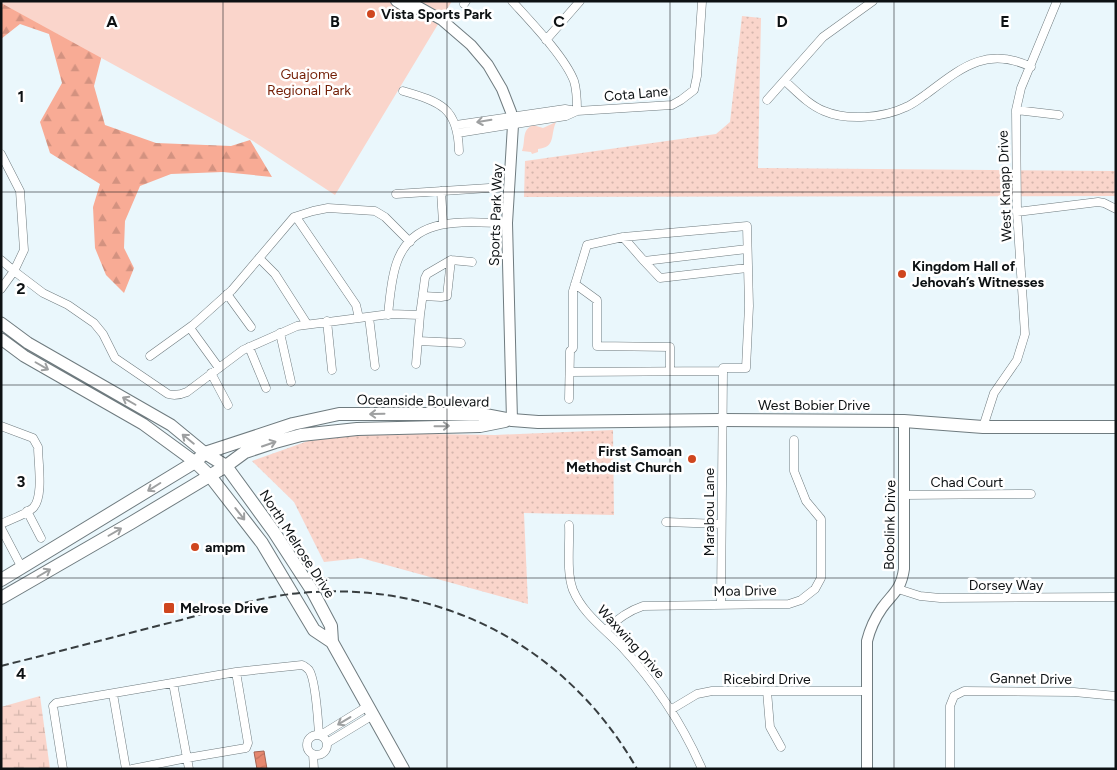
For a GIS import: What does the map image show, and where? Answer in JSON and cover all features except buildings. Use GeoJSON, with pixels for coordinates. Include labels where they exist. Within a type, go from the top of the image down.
{"type":"FeatureCollection","features":[{"type":"Feature","properties":{"kind":"main road"},"geometry":{"type":"LineString","coordinates":[[1,323],[28,343],[171,425],[205,453],[226,466]]}},
{"type":"Feature","properties":{"kind":"main road"},"geometry":{"type":"LineString","coordinates":[[1,339],[24,356],[143,424],[196,462],[210,476]]}},
{"type":"Feature","properties":{"kind":"main road","name":"Oceanside Boulevard"},"geometry":{"type":"LineString","coordinates":[[1,580],[196,462],[205,453],[293,424],[339,414],[480,414],[512,420]]}},
{"type":"Feature","properties":{"kind":"main road","name":"West Bobier Drive"},"geometry":{"type":"LineString","coordinates":[[512,420],[538,422],[904,421],[983,427],[1116,427]]}},
{"type":"Feature","properties":{"kind":"main road","name":"Oceanside Boulevard"},"geometry":{"type":"LineString","coordinates":[[1,598],[210,476],[245,452],[301,435],[357,429],[480,426],[512,420]]}},
{"type":"Feature","properties":{"kind":"main road","name":"North Melrose Drive"},"geometry":{"type":"LineString","coordinates":[[226,466],[274,532],[313,592],[331,626],[332,642],[403,769]]}},
{"type":"Feature","properties":{"kind":"main road","name":"North Melrose Drive"},"geometry":{"type":"LineString","coordinates":[[210,476],[262,543],[314,630],[332,642]]}},
{"type":"Feature","properties":{"kind":"main road"},"geometry":{"type":"LineString","coordinates":[[20,587],[19,578],[21,575],[65,547],[71,539]]}},
{"type":"Feature","properties":{"kind":"street","name":"Sports Park Way"},"geometry":{"type":"LineString","coordinates":[[396,1],[440,26],[454,31]]}},
{"type":"Feature","properties":{"kind":"street","name":"Sports Park Way"},"geometry":{"type":"LineString","coordinates":[[408,1],[442,20],[471,45],[488,65],[502,89],[512,121],[507,223],[512,420]]}},
{"type":"Feature","properties":{"kind":"street"},"geometry":{"type":"LineString","coordinates":[[512,1],[546,40],[571,75],[576,90],[577,111]]}},
{"type":"Feature","properties":{"kind":"street"},"geometry":{"type":"LineString","coordinates":[[546,40],[580,1]]}},
{"type":"Feature","properties":{"kind":"street"},"geometry":{"type":"LineString","coordinates":[[767,100],[823,37],[873,1]]}},
{"type":"Feature","properties":{"kind":"street","name":"West Knapp Drive"},"geometry":{"type":"LineString","coordinates":[[983,427],[994,392],[1017,360],[1025,334],[1017,212],[1016,110],[1021,88],[1057,1]]}},
{"type":"Feature","properties":{"kind":"street","name":"Cota Lane"},"geometry":{"type":"LineString","coordinates":[[457,129],[566,116],[577,111],[672,105],[694,90],[697,76],[702,2]]}},
{"type":"Feature","properties":{"kind":"street"},"geometry":{"type":"LineString","coordinates":[[785,82],[806,101],[823,110],[834,114],[867,117],[887,114],[907,107],[963,68],[978,61],[991,58],[1006,58],[1031,67]]}},
{"type":"Feature","properties":{"kind":"street"},"geometry":{"type":"LineString","coordinates":[[403,91],[432,100],[451,115],[457,129],[459,152]]}},
{"type":"Feature","properties":{"kind":"street"},"geometry":{"type":"LineString","coordinates":[[1016,110],[1059,114]]}},
{"type":"Feature","properties":{"kind":"street"},"geometry":{"type":"LineString","coordinates":[[1,154],[20,190],[24,250],[14,271],[1,289]]}},
{"type":"Feature","properties":{"kind":"street"},"geometry":{"type":"LineString","coordinates":[[396,194],[489,188]]}},
{"type":"Feature","properties":{"kind":"street"},"geometry":{"type":"LineString","coordinates":[[441,191],[443,223]]}},
{"type":"Feature","properties":{"kind":"street"},"geometry":{"type":"LineString","coordinates":[[1017,212],[1098,202],[1116,209]]}},
{"type":"Feature","properties":{"kind":"street"},"geometry":{"type":"LineString","coordinates":[[150,356],[190,328],[227,294],[288,223],[296,217],[328,208],[375,211],[386,217],[410,242]]}},
{"type":"Feature","properties":{"kind":"street"},"geometry":{"type":"LineString","coordinates":[[296,217],[356,304],[359,318]]}},
{"type":"Feature","properties":{"kind":"street"},"geometry":{"type":"LineString","coordinates":[[388,315],[396,263],[403,248],[427,228],[443,223],[507,223]]}},
{"type":"Feature","properties":{"kind":"street"},"geometry":{"type":"LineString","coordinates":[[568,399],[570,351],[573,348],[573,290],[587,245],[623,237],[747,226],[749,306],[746,368],[723,368],[723,371],[570,372]]}},
{"type":"Feature","properties":{"kind":"street"},"geometry":{"type":"LineString","coordinates":[[623,237],[660,278],[747,268]]}},
{"type":"Feature","properties":{"kind":"street"},"geometry":{"type":"LineString","coordinates":[[644,261],[747,249]]}},
{"type":"Feature","properties":{"kind":"street"},"geometry":{"type":"LineString","coordinates":[[259,258],[275,274],[307,324]]}},
{"type":"Feature","properties":{"kind":"street"},"geometry":{"type":"LineString","coordinates":[[1,260],[43,293],[68,305],[94,323],[103,334],[115,358],[168,394],[181,395],[249,347],[297,326],[369,316],[420,315]]}},
{"type":"Feature","properties":{"kind":"street"},"geometry":{"type":"LineString","coordinates":[[423,296],[447,296],[451,260]]}},
{"type":"Feature","properties":{"kind":"street"},"geometry":{"type":"LineString","coordinates":[[416,364],[420,315],[428,274],[451,260],[472,262]]}},
{"type":"Feature","properties":{"kind":"street"},"geometry":{"type":"LineString","coordinates":[[575,284],[597,300],[597,346],[670,347],[670,371]]}},
{"type":"Feature","properties":{"kind":"street"},"geometry":{"type":"LineString","coordinates":[[227,294],[251,327]]}},
{"type":"Feature","properties":{"kind":"street"},"geometry":{"type":"LineString","coordinates":[[369,316],[375,366]]}},
{"type":"Feature","properties":{"kind":"street"},"geometry":{"type":"LineString","coordinates":[[327,321],[332,370]]}},
{"type":"Feature","properties":{"kind":"street"},"geometry":{"type":"LineString","coordinates":[[190,328],[219,368]]}},
{"type":"Feature","properties":{"kind":"street"},"geometry":{"type":"LineString","coordinates":[[280,333],[292,382]]}},
{"type":"Feature","properties":{"kind":"street"},"geometry":{"type":"LineString","coordinates":[[418,340],[461,343]]}},
{"type":"Feature","properties":{"kind":"street"},"geometry":{"type":"LineString","coordinates":[[249,347],[266,388]]}},
{"type":"Feature","properties":{"kind":"street","name":"Marabou Lane"},"geometry":{"type":"LineString","coordinates":[[721,604],[721,420],[723,371]]}},
{"type":"Feature","properties":{"kind":"street"},"geometry":{"type":"LineString","coordinates":[[211,373],[228,405]]}},
{"type":"Feature","properties":{"kind":"street","name":"Bobolink Drive"},"geometry":{"type":"LineString","coordinates":[[867,769],[867,641],[870,629],[883,607],[898,588],[903,578],[904,569],[904,421]]}},
{"type":"Feature","properties":{"kind":"street"},"geometry":{"type":"LineString","coordinates":[[1,426],[34,438],[38,447],[39,500],[32,508],[1,524]]}},
{"type":"Feature","properties":{"kind":"street","name":"Moa Drive"},"geometry":{"type":"LineString","coordinates":[[606,630],[618,618],[643,606],[788,604],[801,600],[815,590],[821,578],[821,518],[806,501],[794,471],[794,440]]}},
{"type":"Feature","properties":{"kind":"street","name":"Chad Court"},"geometry":{"type":"LineString","coordinates":[[904,495],[1031,494]]}},
{"type":"Feature","properties":{"kind":"street"},"geometry":{"type":"LineString","coordinates":[[27,511],[41,538]]}},
{"type":"Feature","properties":{"kind":"street"},"geometry":{"type":"LineString","coordinates":[[666,522],[721,524]]}},
{"type":"Feature","properties":{"kind":"street","name":"Waxwing Drive"},"geometry":{"type":"LineString","coordinates":[[569,525],[570,578],[573,590],[590,616],[606,630],[635,662],[672,709],[702,769]]}},
{"type":"Feature","properties":{"kind":"street"},"geometry":{"type":"LineString","coordinates":[[1,528],[22,568]]}},
{"type":"Feature","properties":{"kind":"street","name":"Dorsey Way"},"geometry":{"type":"LineString","coordinates":[[898,588],[920,596],[940,598],[1116,597]]}},
{"type":"Feature","properties":{"kind":"street"},"geometry":{"type":"LineString","coordinates":[[63,769],[53,706],[56,703],[236,672],[302,665],[309,670],[320,735],[325,738],[327,743],[326,749],[322,754],[313,754],[308,750],[307,743],[310,737],[320,735],[371,711]]}},
{"type":"Feature","properties":{"kind":"street"},"geometry":{"type":"LineString","coordinates":[[132,769],[246,748],[248,743],[236,672]]}},
{"type":"Feature","properties":{"kind":"street"},"geometry":{"type":"LineString","coordinates":[[173,683],[189,769]]}},
{"type":"Feature","properties":{"kind":"street","name":"Ricebird Drive"},"geometry":{"type":"LineString","coordinates":[[672,709],[697,694],[712,691],[867,691]]}},
{"type":"Feature","properties":{"kind":"street"},"geometry":{"type":"LineString","coordinates":[[767,691],[770,727],[781,747]]}},
{"type":"Feature","properties":{"kind":"street","name":"Gannet Drive"},"geometry":{"type":"LineString","coordinates":[[950,769],[950,706],[952,693],[964,691],[1074,692],[1116,696]]}},
{"type":"Feature","properties":{"kind":"street"},"geometry":{"type":"LineString","coordinates":[[113,694],[126,769]]}},
{"type":"Feature","properties":{"kind":"street"},"geometry":{"type":"LineString","coordinates":[[327,743],[371,711]]}},
{"type":"Feature","properties":{"kind":"street"},"geometry":{"type":"LineString","coordinates":[[313,754],[314,769]]}},
{"type":"Feature","properties":{"kind":"green space"},"geometry":{"type":"Polygon","coordinates":[[[1,1],[109,28],[94,86],[105,125],[156,143],[231,146],[250,140],[272,177],[223,172],[171,174],[140,186],[125,221],[124,248],[134,268],[124,293],[106,275],[95,248],[93,207],[100,184],[50,153],[40,122],[62,83],[49,34],[20,24],[1,39],[1,1]]]}},
{"type":"Feature","properties":{"kind":"green space","name":"Guajome Regional Park"},"geometry":{"type":"Polygon","coordinates":[[[1,1],[452,1],[335,195],[253,141],[1,3],[1,1]]]}},
{"type":"Feature","properties":{"kind":"green space"},"geometry":{"type":"Polygon","coordinates":[[[742,16],[761,18],[758,168],[1116,171],[1116,196],[524,197],[525,161],[716,134],[730,122],[742,16]]]}},
{"type":"Feature","properties":{"kind":"green space"},"geometry":{"type":"Polygon","coordinates":[[[556,122],[552,140],[548,146],[538,149],[538,152],[532,154],[531,152],[522,151],[525,133],[529,127],[533,125],[543,128],[556,122]]]}},
{"type":"Feature","properties":{"kind":"green space"},"geometry":{"type":"Polygon","coordinates":[[[613,430],[614,515],[524,513],[528,604],[361,558],[324,562],[294,502],[252,461],[308,441],[362,433],[495,435],[613,430]]]}},
{"type":"Feature","properties":{"kind":"green space"},"geometry":{"type":"Polygon","coordinates":[[[40,696],[50,769],[1,769],[1,707],[40,696]]]}},
{"type":"Feature","properties":{"kind":"water"},"geometry":{"type":"Polygon","coordinates":[[[264,751],[267,769],[257,769],[254,752],[264,751]]]}},
{"type":"Feature","properties":{"kind":"railway"},"geometry":{"type":"LineString","coordinates":[[1,666],[263,599],[297,593],[364,592],[412,600],[458,613],[501,633],[541,659],[577,690],[609,727],[637,769]]}},
{"type":"Feature","properties":{"kind":"place","name":"Vista Sports Park"},"geometry":{"type":"Point","coordinates":[371,14]}},
{"type":"Feature","properties":{"kind":"place","name":"Kingdom Hall of Jehovah’s Witnesses"},"geometry":{"type":"Point","coordinates":[902,274]}},
{"type":"Feature","properties":{"kind":"place","name":"First Samoan Methodist Church"},"geometry":{"type":"Point","coordinates":[692,459]}},
{"type":"Feature","properties":{"kind":"place","name":"ampm"},"geometry":{"type":"Point","coordinates":[195,547]}},
{"type":"Feature","properties":{"kind":"place","name":"Melrose Drive"},"geometry":{"type":"Point","coordinates":[169,608]}}]}
